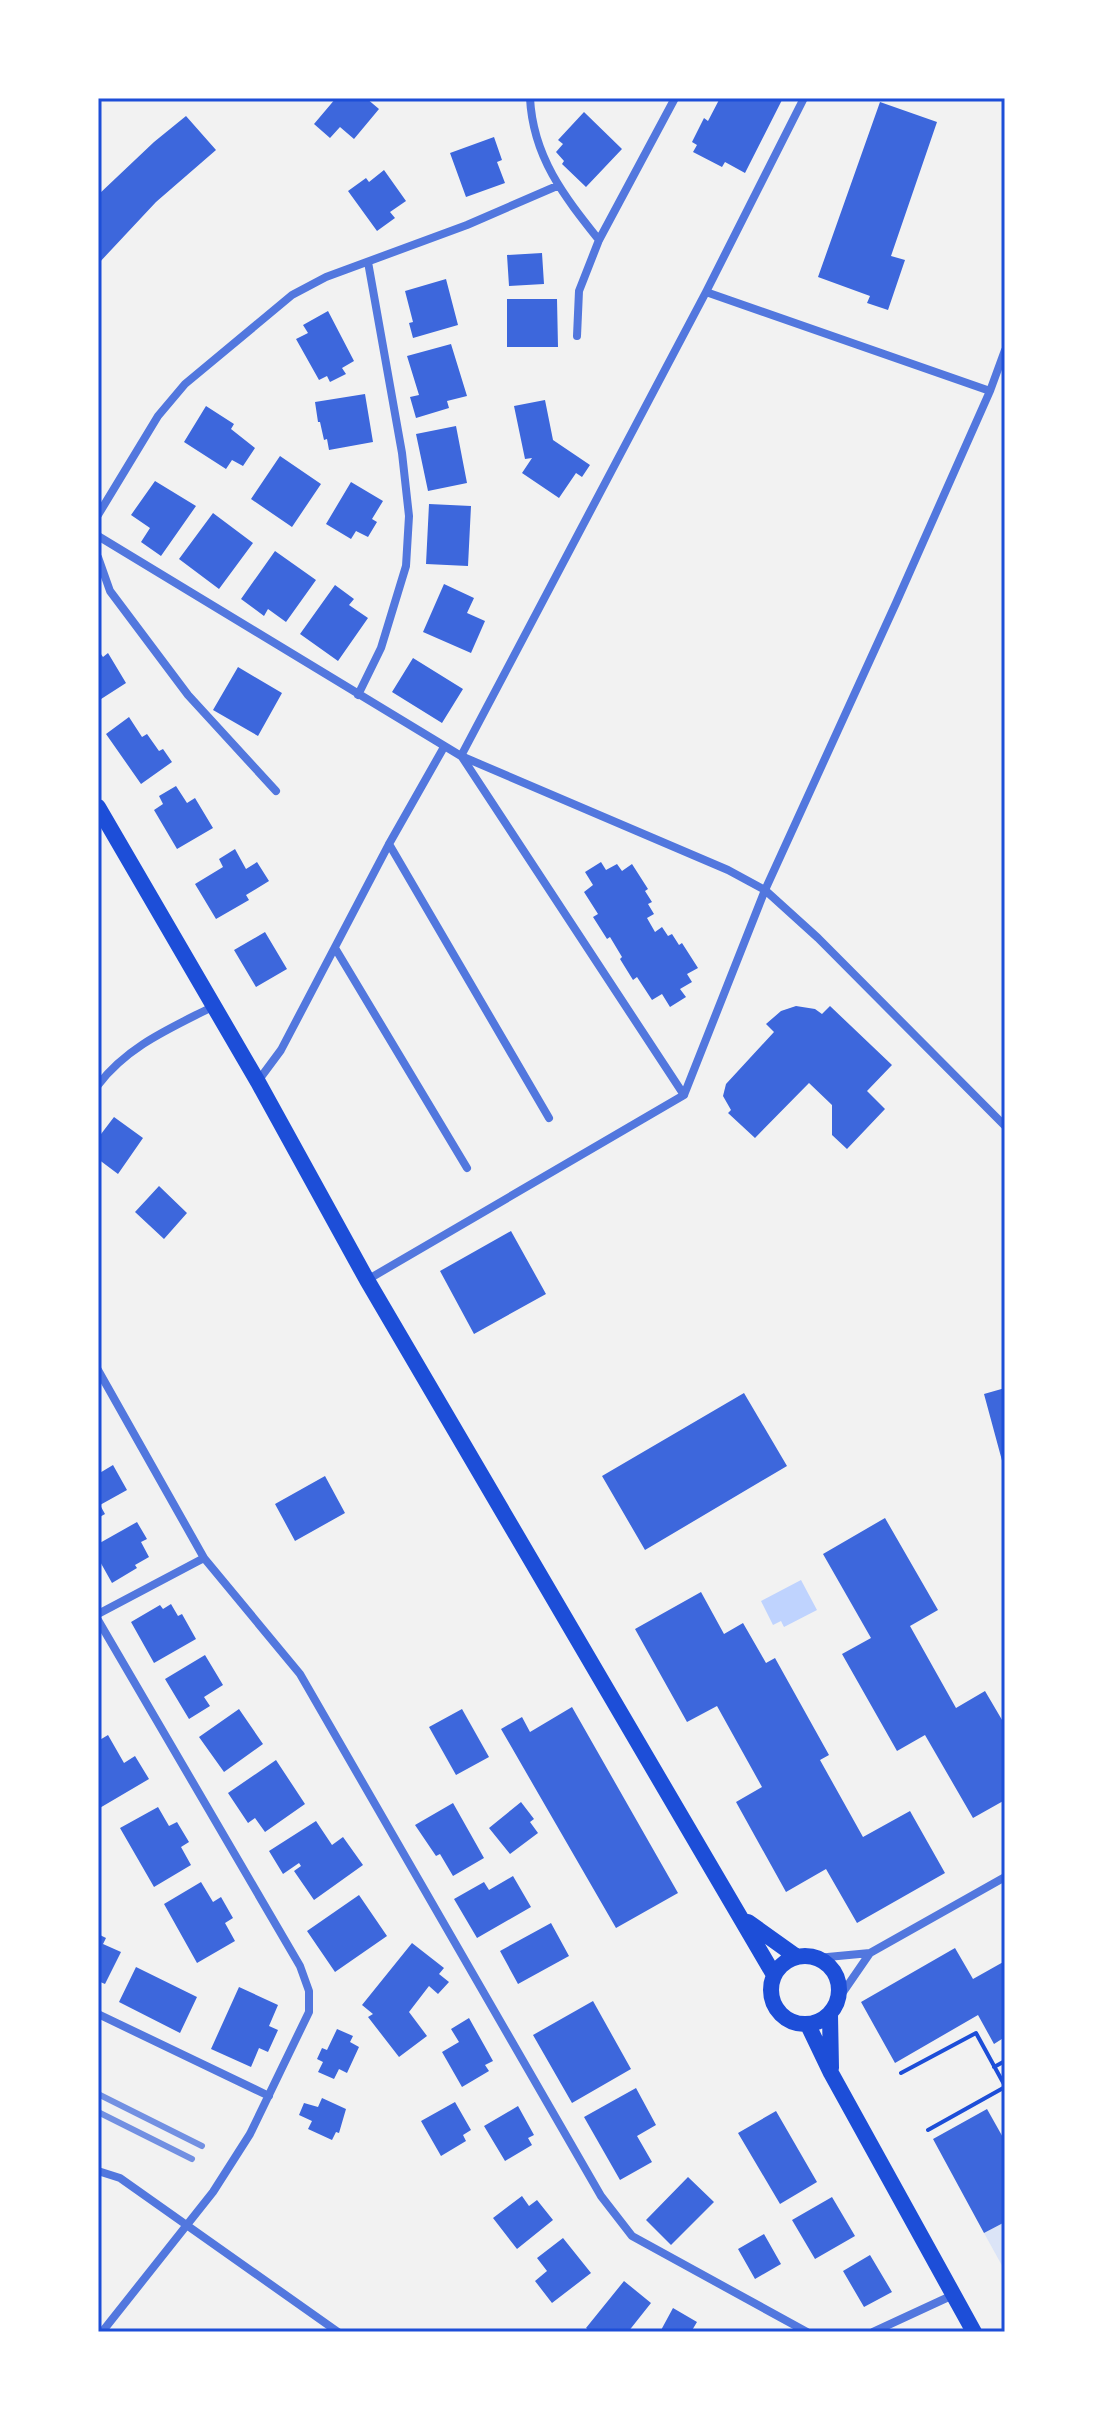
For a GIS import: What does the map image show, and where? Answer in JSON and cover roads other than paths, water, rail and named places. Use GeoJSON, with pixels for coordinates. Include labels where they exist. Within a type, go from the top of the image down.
{"type":"FeatureCollection","features":[{"type":"Feature","properties":{"kind":"main road"},"geometry":{"type":"LineString","coordinates":[[98,807],[258,1082],[367,1280],[774,1975]]}},
{"type":"Feature","properties":{"kind":"main road"},"geometry":{"type":"LineString","coordinates":[[743,1919],[797,1957]]}},
{"type":"Feature","properties":{"kind":"main road"},"geometry":{"type":"LineString","coordinates":[[797,1957],[817,1958],[835,1972],[840,1986],[839,1998],[830,2015],[820,2022],[808,2025],[796,2023],[777,2010],[771,1987],[774,1975],[786,1962],[797,1957]]}},
{"type":"Feature","properties":{"kind":"main road"},"geometry":{"type":"LineString","coordinates":[[830,2015],[831,2073]]}},
{"type":"Feature","properties":{"kind":"main road"},"geometry":{"type":"LineString","coordinates":[[808,2025],[831,2073],[974,2332]]}},
{"type":"Feature","properties":{"kind":"street"},"geometry":{"type":"LineString","coordinates":[[530,98],[531,122],[557,186],[599,240]]}},
{"type":"Feature","properties":{"kind":"street"},"geometry":{"type":"LineString","coordinates":[[577,336],[579,291],[599,240],[675,98]]}},
{"type":"Feature","properties":{"kind":"street"},"geometry":{"type":"LineString","coordinates":[[461,756],[706,292],[804,98]]}},
{"type":"Feature","properties":{"kind":"street"},"geometry":{"type":"LineString","coordinates":[[98,515],[158,416],[185,384],[292,295],[326,277],[467,225],[557,186]]}},
{"type":"Feature","properties":{"kind":"street"},"geometry":{"type":"LineString","coordinates":[[358,695],[381,648],[406,566],[409,516],[402,453],[368,262]]}},
{"type":"Feature","properties":{"kind":"street"},"geometry":{"type":"LineString","coordinates":[[706,292],[990,391]]}},
{"type":"Feature","properties":{"kind":"street"},"geometry":{"type":"LineString","coordinates":[[367,1280],[684,1095],[765,890],[990,391],[1005,350]]}},
{"type":"Feature","properties":{"kind":"street"},"geometry":{"type":"LineString","coordinates":[[98,536],[444,747],[728,870],[765,890],[818,938],[1005,1126]]}},
{"type":"Feature","properties":{"kind":"street"},"geometry":{"type":"LineString","coordinates":[[98,557],[110,591],[188,695],[276,791]]}},
{"type":"Feature","properties":{"kind":"street"},"geometry":{"type":"LineString","coordinates":[[258,1082],[281,1050],[389,844],[444,747]]}},
{"type":"Feature","properties":{"kind":"street"},"geometry":{"type":"LineString","coordinates":[[461,756],[684,1095]]}},
{"type":"Feature","properties":{"kind":"street"},"geometry":{"type":"LineString","coordinates":[[389,844],[549,1118]]}},
{"type":"Feature","properties":{"kind":"street"},"geometry":{"type":"LineString","coordinates":[[335,948],[467,1168]]}},
{"type":"Feature","properties":{"kind":"street"},"geometry":{"type":"LineString","coordinates":[[98,1085],[116,1062],[159,1034],[212,1007]]}},
{"type":"Feature","properties":{"kind":"street"},"geometry":{"type":"LineString","coordinates":[[98,1370],[204,1558],[300,1674],[566,2140],[616,2216],[632,2236],[807,2332]]}},
{"type":"Feature","properties":{"kind":"street"},"geometry":{"type":"LineString","coordinates":[[98,1614],[204,1558]]}},
{"type":"Feature","properties":{"kind":"street"},"geometry":{"type":"LineString","coordinates":[[98,1620],[300,1966],[309,1991],[309,2012],[250,2134],[189,2225],[103,2332]]}},
{"type":"Feature","properties":{"kind":"street"},"geometry":{"type":"LineString","coordinates":[[817,1958],[870,1953],[1005,1877]]}},
{"type":"Feature","properties":{"kind":"street"},"geometry":{"type":"LineString","coordinates":[[839,1998],[870,1953]]}},
{"type":"Feature","properties":{"kind":"street"},"geometry":{"type":"LineString","coordinates":[[98,2014],[269,2096]]}},
{"type":"Feature","properties":{"kind":"street"},"geometry":{"type":"LineString","coordinates":[[98,2171],[120,2178],[338,2332]]}},
{"type":"Feature","properties":{"kind":"street"},"geometry":{"type":"LineString","coordinates":[[873,2332],[953,2295]]}},
{"type":"Feature","properties":{"kind":"water"},"geometry":{"type":"Polygon","coordinates":[[[801,1580],[817,1610],[784,1627],[781,1621],[773,1625],[761,1601],[801,1580]]]}},
{"type":"Feature","properties":{"kind":"railway"},"geometry":{"type":"LineString","coordinates":[[98,2094],[202,2146]]}},
{"type":"Feature","properties":{"kind":"railway"},"geometry":{"type":"LineString","coordinates":[[98,2112],[192,2159]]}}]}
